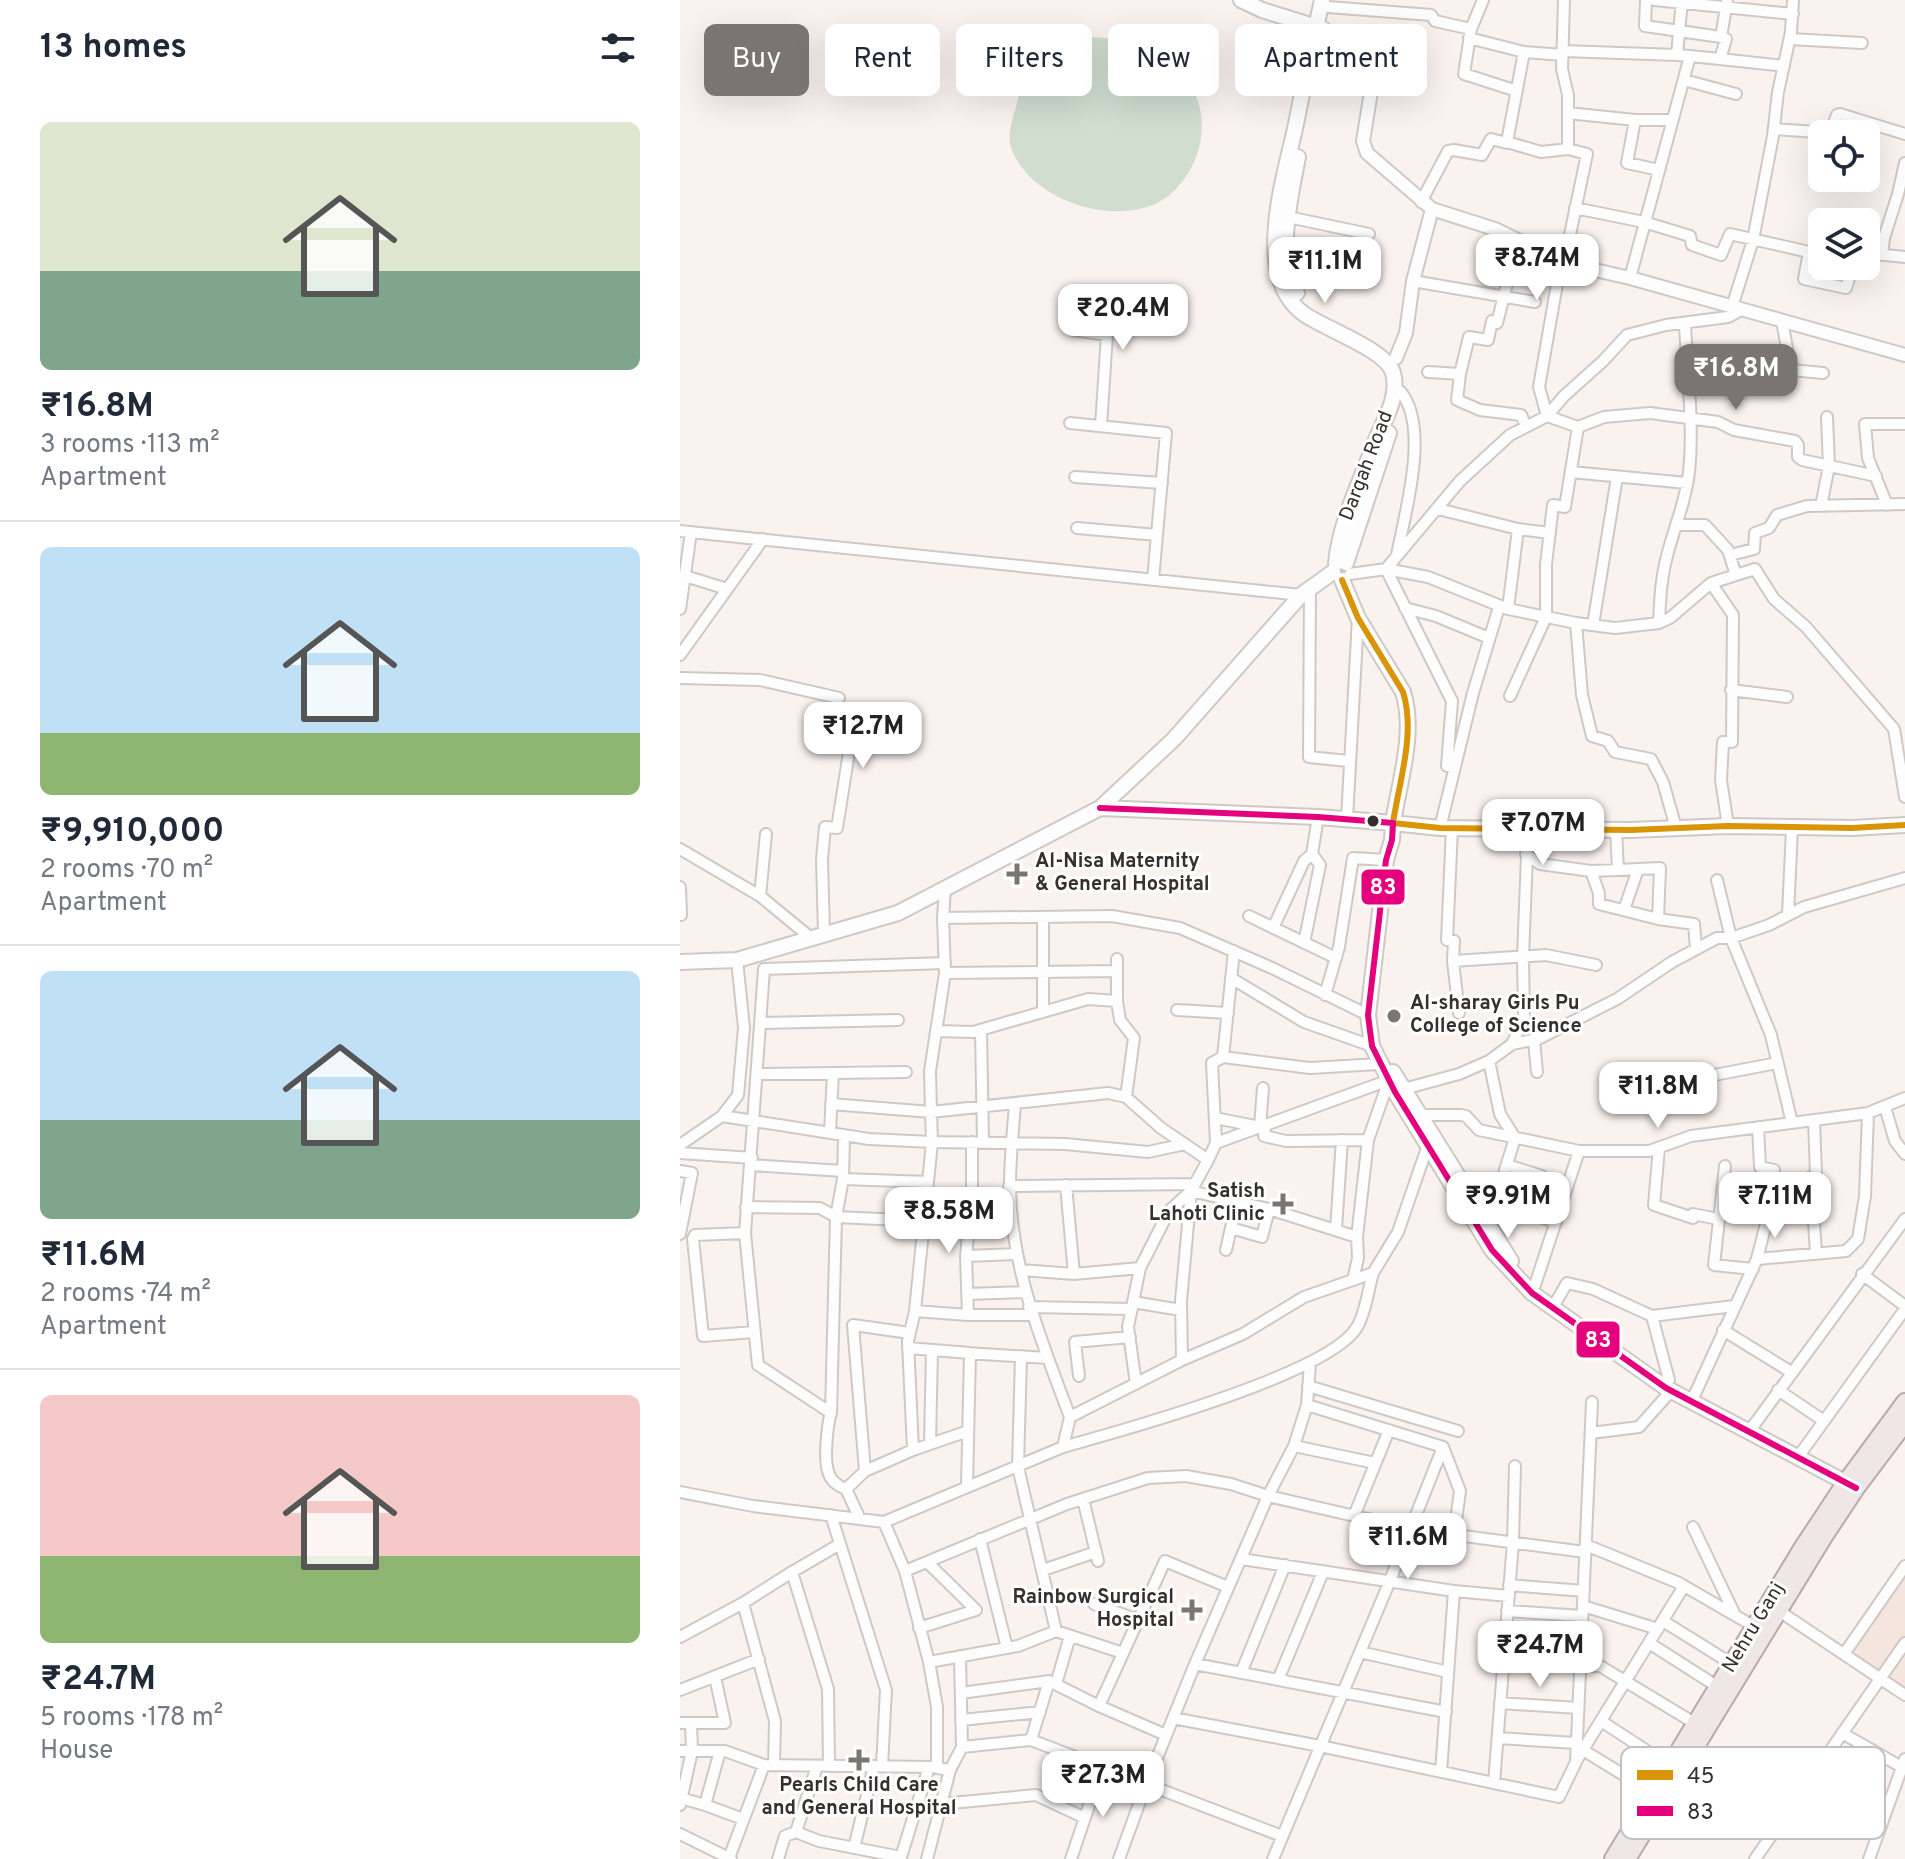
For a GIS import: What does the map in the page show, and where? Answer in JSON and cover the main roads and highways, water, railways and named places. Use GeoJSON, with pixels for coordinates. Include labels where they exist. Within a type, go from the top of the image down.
{"type":"FeatureCollection","features":[{"type":"Feature","properties":{"kind":"main road"},"geometry":{"type":"LineString","coordinates":[[1241,0],[1307,24]]}},
{"type":"Feature","properties":{"kind":"main road","name":"Dargah Road"},"geometry":{"type":"LineString","coordinates":[[1321,24],[1327,2]]}},
{"type":"Feature","properties":{"kind":"main road","name":"Dargah Road"},"geometry":{"type":"LineString","coordinates":[[1304,96],[1278,207],[1277,268],[1287,294],[1299,310],[1318,324],[1386,361],[1394,380],[1386,418],[1346,519],[1341,570]]}},
{"type":"Feature","properties":{"kind":"main road","name":"Dargah Road"},"geometry":{"type":"LineString","coordinates":[[1311,96],[1288,217],[1286,256],[1292,286],[1311,309],[1371,341],[1396,358],[1401,368],[1401,392],[1341,570]]}},
{"type":"Feature","properties":{"kind":"main road"},"geometry":{"type":"LineString","coordinates":[[680,962],[737,960],[898,913],[1100,808],[1174,739],[1305,590],[1341,570],[1358,618],[1403,692],[1407,705],[1408,725],[1392,840],[1386,860],[1368,1015],[1372,1046],[1379,1064],[1421,1115],[1506,1254],[1554,1304]]}},
{"type":"Feature","properties":{"kind":"main road"},"geometry":{"type":"LineString","coordinates":[[1100,808],[1318,817],[1446,828],[1616,830],[1905,825]]}},
{"type":"Feature","properties":{"kind":"main road"},"geometry":{"type":"LineString","coordinates":[[1392,840],[1395,852],[1378,1007],[1378,1028],[1386,1061],[1396,1087],[1428,1145],[1492,1250],[1516,1278],[1670,1385],[1853,1481]]}},
{"type":"Feature","properties":{"kind":"main road"},"geometry":{"type":"LineString","coordinates":[[1670,1385],[1750,1429]]}},
{"type":"Feature","properties":{"kind":"main road","name":"Nehru Ganj"},"geometry":{"type":"LineString","coordinates":[[1682,1747],[1755,1627],[1853,1481],[1900,1426],[1905,1402]]}},
{"type":"Feature","properties":{"kind":"main road","name":"Nehru Ganj"},"geometry":{"type":"LineString","coordinates":[[1696,1747],[1779,1611],[1853,1481]]}},
{"type":"Feature","properties":{"kind":"main road","name":"Nehru Ganj"},"geometry":{"type":"LineString","coordinates":[[1613,1859],[1625,1839]]}},
{"type":"Feature","properties":{"kind":"main road","name":"Nehru Ganj"},"geometry":{"type":"LineString","coordinates":[[1627,1859],[1639,1839]]}},
{"type":"Feature","properties":{"kind":"place","name":"Al-Nisa Maternity & General Hospital"},"geometry":{"type":"Point","coordinates":[1017,874]}},
{"type":"Feature","properties":{"kind":"place","name":"Al-sharay Girls Pu College of Science"},"geometry":{"type":"Point","coordinates":[1394,1016]}},
{"type":"Feature","properties":{"kind":"place","name":"Satish Lahoti Clinic"},"geometry":{"type":"Point","coordinates":[1283,1204]}},
{"type":"Feature","properties":{"kind":"place","name":"Rainbow Surgical Hospital"},"geometry":{"type":"Point","coordinates":[1192,1610]}},
{"type":"Feature","properties":{"kind":"place","name":"Pearls Child Care and General Hospital"},"geometry":{"type":"Point","coordinates":[859,1760]}}]}
